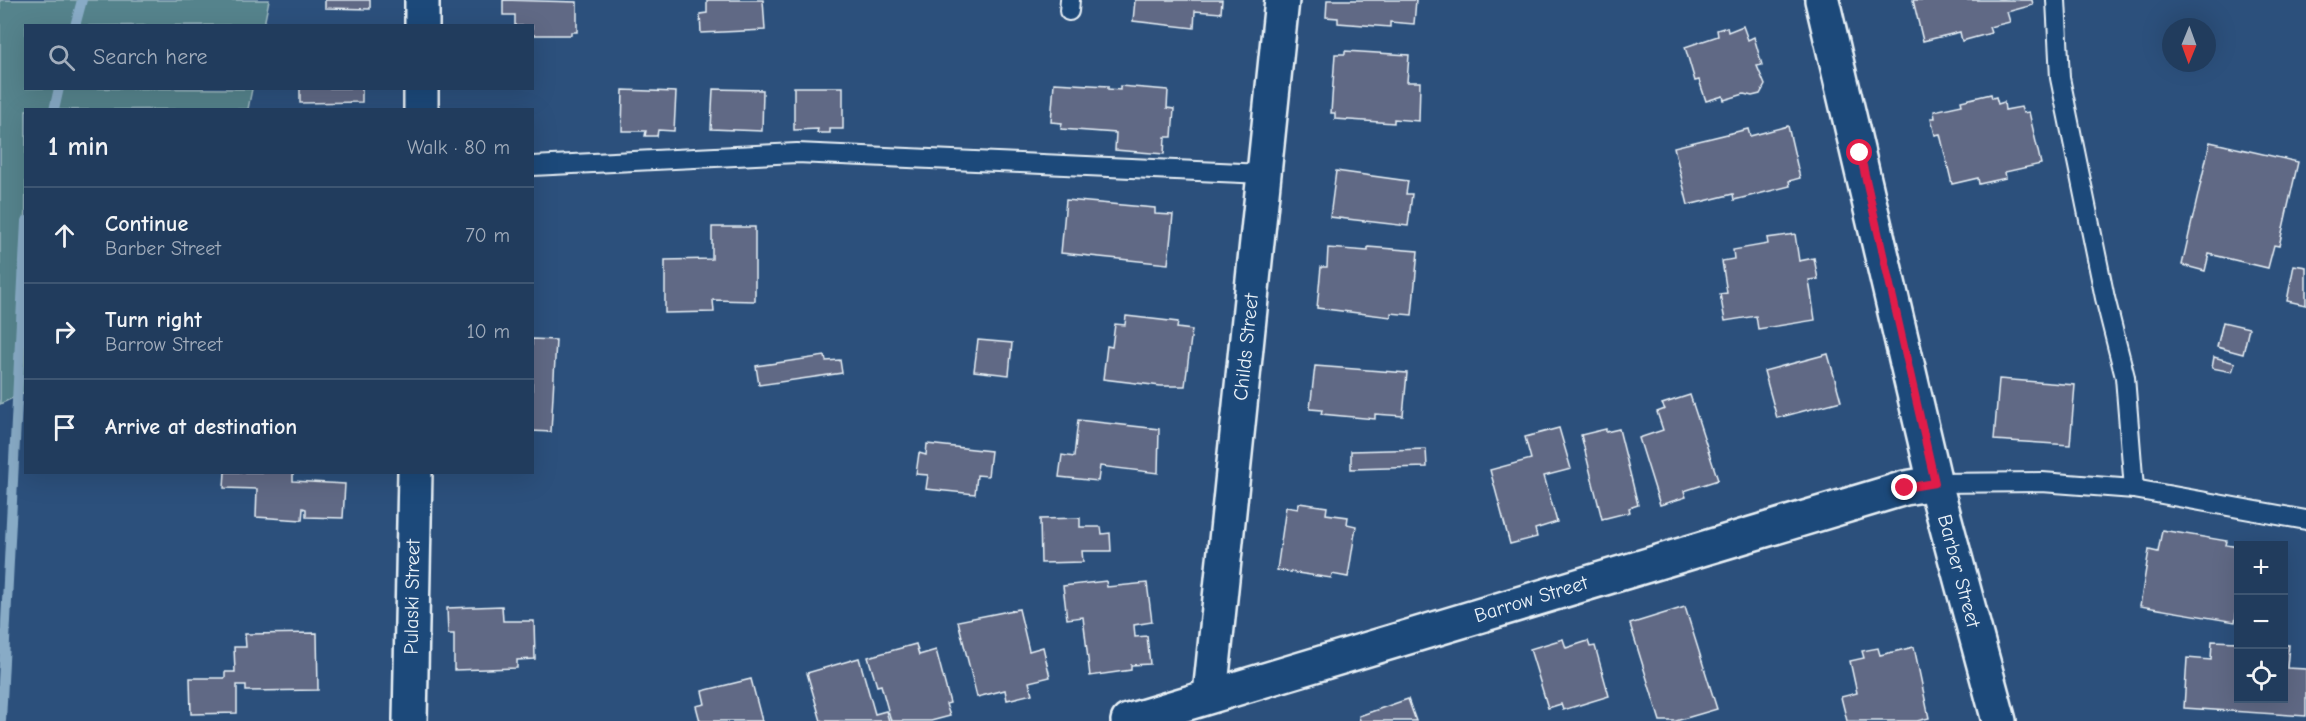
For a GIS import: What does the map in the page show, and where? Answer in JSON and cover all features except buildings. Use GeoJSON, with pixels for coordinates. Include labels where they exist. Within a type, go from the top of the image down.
{"type":"FeatureCollection","features":[{"type":"Feature","properties":{"kind":"street"},"geometry":{"type":"LineString","coordinates":[[422,0],[422,24]]}},
{"type":"Feature","properties":{"kind":"street","name":"Childs Street"},"geometry":{"type":"LineString","coordinates":[[1210,695],[1282,0]]}},
{"type":"Feature","properties":{"kind":"street","name":"Barber Street"},"geometry":{"type":"LineString","coordinates":[[1822,0],[1935,483],[1999,721]]}},
{"type":"Feature","properties":{"kind":"street"},"geometry":{"type":"LineString","coordinates":[[421,90],[421,108]]}},
{"type":"Feature","properties":{"kind":"street","name":"Pulaski Street"},"geometry":{"type":"LineString","coordinates":[[410,721],[415,474]]}},
{"type":"Feature","properties":{"kind":"street","name":"Barrow Street"},"geometry":{"type":"LineString","coordinates":[[1128,721],[1905,488],[1935,483]]}},
{"type":"Feature","properties":{"kind":"lane"},"geometry":{"type":"LineString","coordinates":[[2056,0],[2061,78],[2105,298],[2125,377],[2134,489]]}},
{"type":"Feature","properties":{"kind":"lane"},"geometry":{"type":"LineString","coordinates":[[534,166],[797,153],[1264,174]]}},
{"type":"Feature","properties":{"kind":"lane"},"geometry":{"type":"LineString","coordinates":[[1935,483],[2042,482],[2134,489],[2306,520]]}},
{"type":"Feature","properties":{"kind":"green space"},"geometry":{"type":"Polygon","coordinates":[[[0,0],[269,0],[264,24],[24,24],[24,90],[252,90],[248,108],[24,108],[24,392],[0,404],[0,0]]]}},
{"type":"Feature","properties":{"kind":"waterway"},"geometry":{"type":"LineString","coordinates":[[76,24],[82,0]]}},
{"type":"Feature","properties":{"kind":"waterway"},"geometry":{"type":"LineString","coordinates":[[54,108],[59,90]]}},
{"type":"Feature","properties":{"kind":"waterway"},"geometry":{"type":"LineString","coordinates":[[1,721],[24,261]]}},
{"type":"Feature","properties":{"kind":"route"},"geometry":{"type":"LineString","coordinates":[[1860,153],[1935,483],[1905,488]]}}]}
